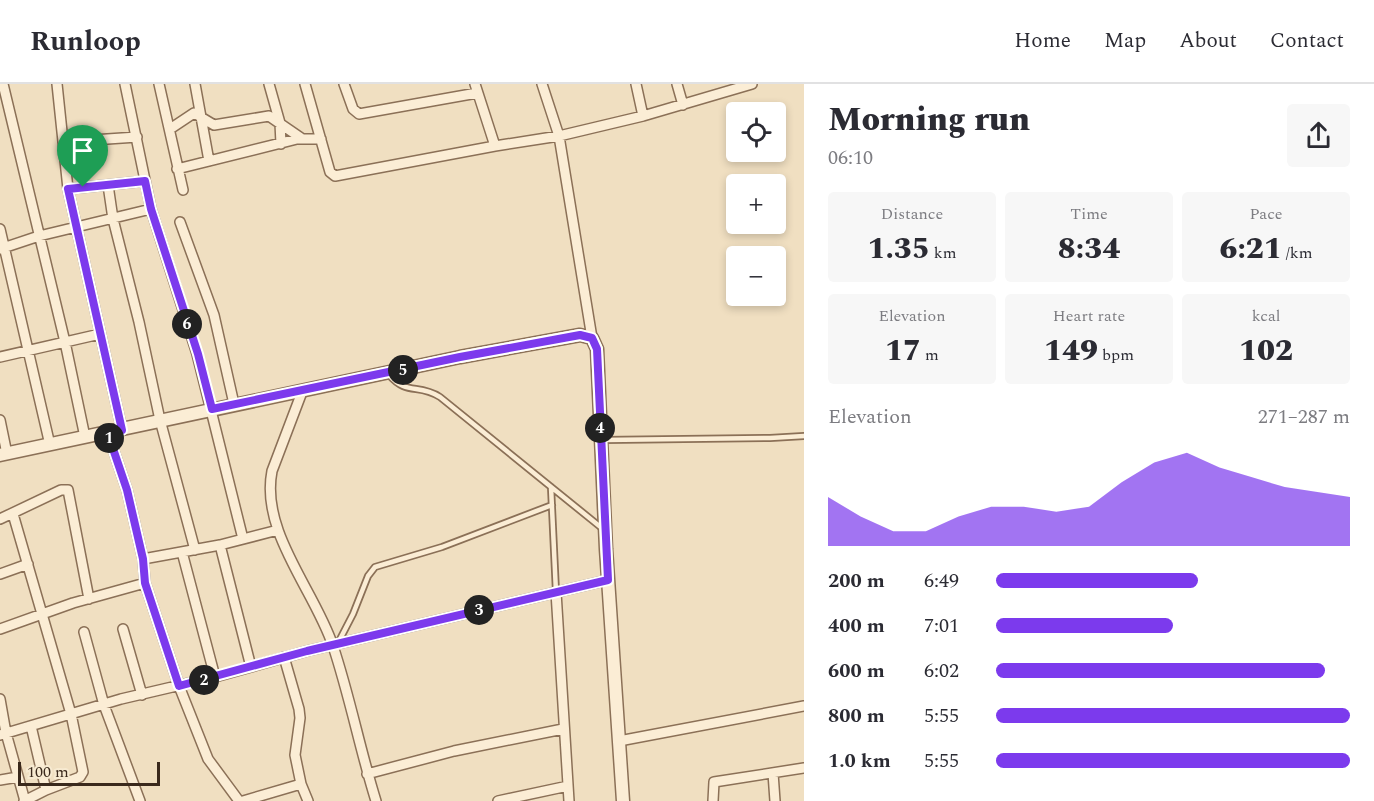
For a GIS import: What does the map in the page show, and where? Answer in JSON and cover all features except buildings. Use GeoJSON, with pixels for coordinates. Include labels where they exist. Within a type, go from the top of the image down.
{"type":"FeatureCollection","features":[{"type":"Feature","properties":{"kind":"street"},"geometry":{"type":"LineString","coordinates":[[3,84],[65,342],[85,437]]}},
{"type":"Feature","properties":{"kind":"street"},"geometry":{"type":"LineString","coordinates":[[125,84],[151,209],[198,354],[243,539]]}},
{"type":"Feature","properties":{"kind":"street"},"geometry":{"type":"LineString","coordinates":[[159,84],[183,190]]}},
{"type":"Feature","properties":{"kind":"street"},"geometry":{"type":"LineString","coordinates":[[195,84],[209,161]]}},
{"type":"Feature","properties":{"kind":"street"},"geometry":{"type":"LineString","coordinates":[[269,84],[280,123],[281,144]]}},
{"type":"Feature","properties":{"kind":"street"},"geometry":{"type":"LineString","coordinates":[[305,84],[330,172],[335,176],[560,136],[643,116],[752,84]]}},
{"type":"Feature","properties":{"kind":"street"},"geometry":{"type":"LineString","coordinates":[[344,84],[353,109],[359,114],[476,88],[495,146]]}},
{"type":"Feature","properties":{"kind":"street"},"geometry":{"type":"LineString","coordinates":[[542,84],[560,136],[592,338],[597,349],[605,530],[623,801]]}},
{"type":"Feature","properties":{"kind":"street"},"geometry":{"type":"LineString","coordinates":[[636,84],[643,116]]}},
{"type":"Feature","properties":{"kind":"street"},"geometry":{"type":"LineString","coordinates":[[677,84],[683,105]]}},
{"type":"Feature","properties":{"kind":"street"},"geometry":{"type":"LineString","coordinates":[[60,85],[68,189],[122,430]]}},
{"type":"Feature","properties":{"kind":"street"},"geometry":{"type":"LineString","coordinates":[[170,129],[194,113],[214,125],[267,116],[301,138]]}},
{"type":"Feature","properties":{"kind":"street"},"geometry":{"type":"LineString","coordinates":[[63,142],[136,136]]}},
{"type":"Feature","properties":{"kind":"street"},"geometry":{"type":"LineString","coordinates":[[177,169],[301,138],[321,139]]}},
{"type":"Feature","properties":{"kind":"street"},"geometry":{"type":"LineString","coordinates":[[68,189],[145,181]]}},
{"type":"Feature","properties":{"kind":"street"},"geometry":{"type":"LineString","coordinates":[[108,185],[113,219],[139,322],[160,420],[195,550]]}},
{"type":"Feature","properties":{"kind":"street"},"geometry":{"type":"LineString","coordinates":[[2,248],[39,236],[151,209]]}},
{"type":"Feature","properties":{"kind":"street"},"geometry":{"type":"LineString","coordinates":[[180,222],[214,315],[234,405]]}},
{"type":"Feature","properties":{"kind":"street"},"geometry":{"type":"LineString","coordinates":[[0,229],[2,248],[50,445]]}},
{"type":"Feature","properties":{"kind":"street"},"geometry":{"type":"LineString","coordinates":[[0,357],[100,334]]}},
{"type":"Feature","properties":{"kind":"street"},"geometry":{"type":"LineString","coordinates":[[0,420],[3,454],[460,357],[580,335],[592,338]]}},
{"type":"Feature","properties":{"kind":"street"},"geometry":{"type":"LineString","coordinates":[[302,392],[276,457],[269,484],[271,505],[278,530],[335,644],[367,774],[376,801]]}},
{"type":"Feature","properties":{"kind":"street"},"geometry":{"type":"LineString","coordinates":[[107,431],[127,490],[143,559],[145,583],[179,686],[205,753],[241,801],[301,784]]}},
{"type":"Feature","properties":{"kind":"street"},"geometry":{"type":"LineString","coordinates":[[0,519],[61,490],[68,490],[89,598]]}},
{"type":"Feature","properties":{"kind":"street"},"geometry":{"type":"LineString","coordinates":[[0,699],[3,734],[25,801],[83,774],[71,714],[12,514]]}},
{"type":"Feature","properties":{"kind":"street"},"geometry":{"type":"LineString","coordinates":[[143,559],[219,545],[278,530]]}},
{"type":"Feature","properties":{"kind":"street"},"geometry":{"type":"LineString","coordinates":[[219,545],[251,667]]}},
{"type":"Feature","properties":{"kind":"street"},"geometry":{"type":"LineString","coordinates":[[182,552],[215,677]]}},
{"type":"Feature","properties":{"kind":"street"},"geometry":{"type":"LineString","coordinates":[[0,574],[28,564]]}},
{"type":"Feature","properties":{"kind":"street"},"geometry":{"type":"LineString","coordinates":[[3,734],[335,644],[608,580]]}},
{"type":"Feature","properties":{"kind":"street"},"geometry":{"type":"LineString","coordinates":[[0,629],[89,598],[145,583]]}},
{"type":"Feature","properties":{"kind":"street"},"geometry":{"type":"LineString","coordinates":[[556,592],[568,801]]}},
{"type":"Feature","properties":{"kind":"street"},"geometry":{"type":"LineString","coordinates":[[123,629],[142,695]]}},
{"type":"Feature","properties":{"kind":"street"},"geometry":{"type":"LineString","coordinates":[[84,632],[104,705],[141,801]]}},
{"type":"Feature","properties":{"kind":"street"},"geometry":{"type":"LineString","coordinates":[[284,657],[300,713],[295,755],[301,784],[308,801]]}},
{"type":"Feature","properties":{"kind":"street"},"geometry":{"type":"LineString","coordinates":[[619,741],[804,706]]}},
{"type":"Feature","properties":{"kind":"street"},"geometry":{"type":"LineString","coordinates":[[31,726],[46,790]]}},
{"type":"Feature","properties":{"kind":"street"},"geometry":{"type":"LineString","coordinates":[[367,774],[465,748],[563,729]]}},
{"type":"Feature","properties":{"kind":"street"},"geometry":{"type":"LineString","coordinates":[[713,801],[714,782],[804,768]]}},
{"type":"Feature","properties":{"kind":"street"},"geometry":{"type":"LineString","coordinates":[[773,773],[775,801]]}},
{"type":"Feature","properties":{"kind":"street"},"geometry":{"type":"LineString","coordinates":[[0,780],[18,777]]}},
{"type":"Feature","properties":{"kind":"street"},"geometry":{"type":"LineString","coordinates":[[498,801],[568,786]]}},
{"type":"Feature","properties":{"kind":"lane"},"geometry":{"type":"LineString","coordinates":[[388,373],[401,387],[423,389],[440,397],[605,530]]}},
{"type":"Feature","properties":{"kind":"lane"},"geometry":{"type":"LineString","coordinates":[[601,440],[804,436]]}},
{"type":"Feature","properties":{"kind":"lane"},"geometry":{"type":"LineString","coordinates":[[551,486],[556,592]]}},
{"type":"Feature","properties":{"kind":"lane"},"geometry":{"type":"LineString","coordinates":[[335,644],[353,614],[368,576],[375,567],[442,547],[552,505]]}},
{"type":"Feature","properties":{"kind":"route"},"geometry":{"type":"LineString","coordinates":[[145,181],[151,209],[198,354],[212,409],[302,392],[460,357],[580,335],[592,338],[597,349],[608,580],[307,651],[179,686],[145,583],[143,559],[127,490],[107,431],[122,430],[68,189],[83,187],[145,181]]}}]}
